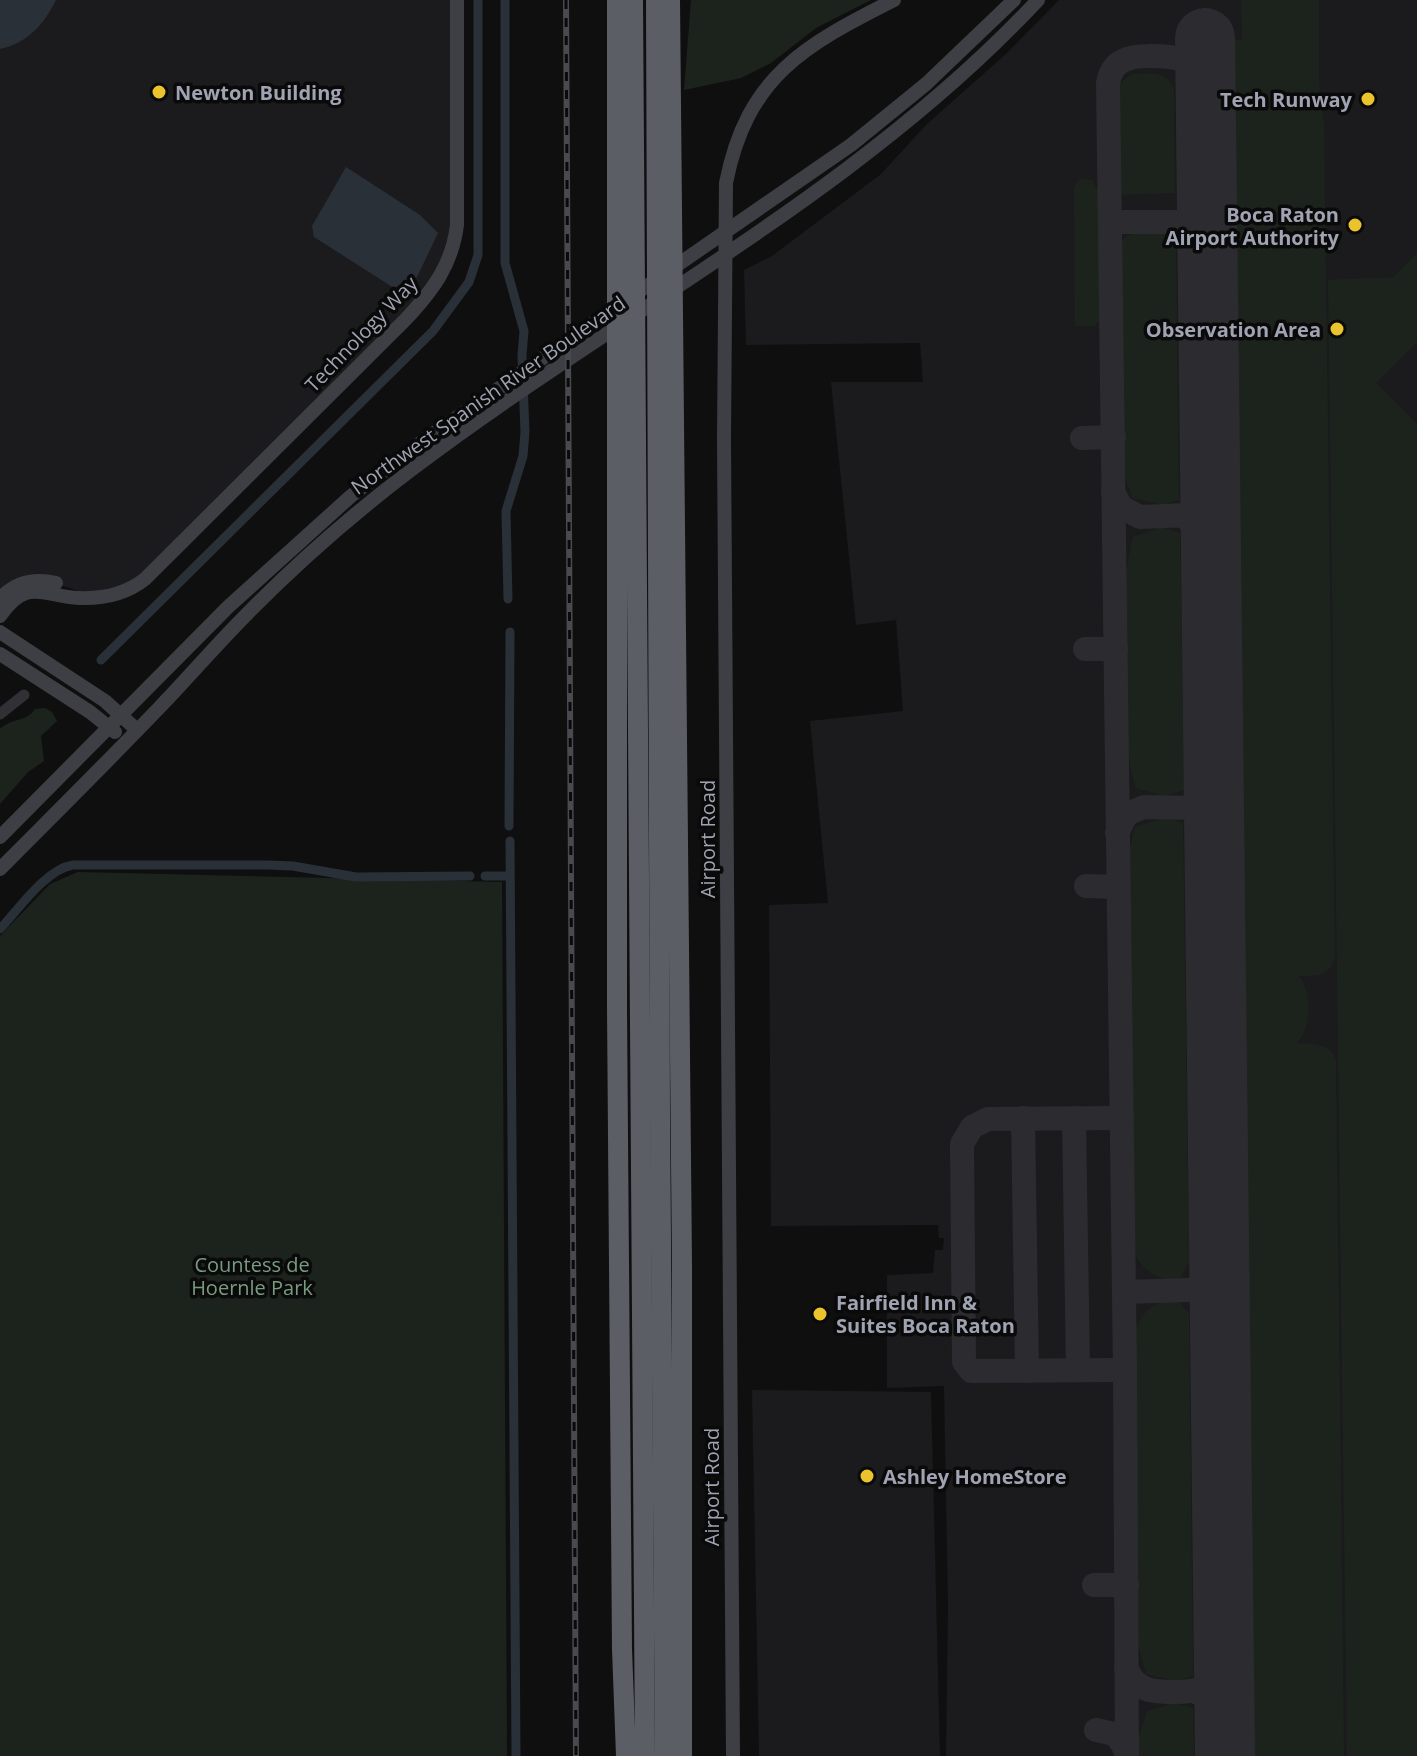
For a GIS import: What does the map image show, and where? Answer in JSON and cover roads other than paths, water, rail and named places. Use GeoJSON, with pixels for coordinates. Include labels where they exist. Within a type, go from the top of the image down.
{"type":"FeatureCollection","features":[{"type":"Feature","properties":{"kind":"highway"},"geometry":{"type":"LineString","coordinates":[[617,0],[617,1007],[621,1588],[626,1756]]}},
{"type":"Feature","properties":{"kind":"highway"},"geometry":{"type":"LineString","coordinates":[[633,0],[642,1699],[645,1756]]}},
{"type":"Feature","properties":{"kind":"highway"},"geometry":{"type":"LineString","coordinates":[[656,0],[665,1756]]}},
{"type":"Feature","properties":{"kind":"highway"},"geometry":{"type":"LineString","coordinates":[[670,0],[682,1265],[682,1756]]}},
{"type":"Feature","properties":{"kind":"highway"},"geometry":{"type":"LineString","coordinates":[[671,80],[682,0]]}},
{"type":"Feature","properties":{"kind":"highway"},"geometry":{"type":"LineString","coordinates":[[617,1007],[639,880]]}},
{"type":"Feature","properties":{"kind":"highway"},"geometry":{"type":"LineString","coordinates":[[660,1112],[682,1265]]}},
{"type":"Feature","properties":{"kind":"street","name":"Technology Way"},"geometry":{"type":"LineString","coordinates":[[0,616],[14,599],[30,591],[41,590],[77,598],[98,597],[125,592],[152,573],[406,319],[441,278],[452,251],[457,225],[457,0]]}},
{"type":"Feature","properties":{"kind":"street","name":"Airport Road"},"geometry":{"type":"LineString","coordinates":[[733,1756],[724,455],[726,183],[743,125],[775,77],[810,45],[894,0]]}},
{"type":"Feature","properties":{"kind":"street","name":"Northwest Spanish River Boulevard"},"geometry":{"type":"LineString","coordinates":[[0,837],[228,607],[303,537],[401,456],[833,158],[902,105],[1014,0]]}},
{"type":"Feature","properties":{"kind":"street","name":"Northwest Spanish River Boulevard"},"geometry":{"type":"LineString","coordinates":[[0,869],[245,616],[323,542],[398,480],[492,413],[854,164],[966,71],[1038,0]]}},
{"type":"Feature","properties":{"kind":"street"},"geometry":{"type":"LineString","coordinates":[[0,599],[14,586],[36,580],[98,597]]}},
{"type":"Feature","properties":{"kind":"street"},"geometry":{"type":"LineString","coordinates":[[0,632],[100,697],[137,730]]}},
{"type":"Feature","properties":{"kind":"street"},"geometry":{"type":"LineString","coordinates":[[0,654],[126,741]]}},
{"type":"Feature","properties":{"kind":"street"},"geometry":{"type":"LineString","coordinates":[[0,714],[24,695]]}},
{"type":"Feature","properties":{"kind":"waterway"},"geometry":{"type":"LineString","coordinates":[[101,660],[433,331],[469,282],[478,255],[478,0]]}},
{"type":"Feature","properties":{"kind":"waterway"},"geometry":{"type":"LineString","coordinates":[[505,0],[505,263],[524,331],[525,432],[523,456],[506,511],[508,599]]}},
{"type":"Feature","properties":{"kind":"waterway"},"geometry":{"type":"LineString","coordinates":[[509,826],[510,632]]}},
{"type":"Feature","properties":{"kind":"waterway"},"geometry":{"type":"LineString","coordinates":[[510,841],[516,1756]]}},
{"type":"Feature","properties":{"kind":"waterway"},"geometry":{"type":"LineString","coordinates":[[0,929],[43,882],[73,865],[268,865],[356,877],[470,876]]}},
{"type":"Feature","properties":{"kind":"waterway"},"geometry":{"type":"LineString","coordinates":[[485,876],[509,876]]}},
{"type":"Feature","properties":{"kind":"railway"},"geometry":{"type":"LineString","coordinates":[[566,0],[576,1756]]}},
{"type":"Feature","properties":{"kind":"place","name":"Newton Building"},"geometry":{"type":"Point","coordinates":[159,92]}},
{"type":"Feature","properties":{"kind":"place","name":"Tech Runway"},"geometry":{"type":"Point","coordinates":[1368,99]}},
{"type":"Feature","properties":{"kind":"place","name":"Boca Raton Airport Authority"},"geometry":{"type":"Point","coordinates":[1355,225]}},
{"type":"Feature","properties":{"kind":"place","name":"Observation Area"},"geometry":{"type":"Point","coordinates":[1337,329]}},
{"type":"Feature","properties":{"kind":"place","name":"Fairfield Inn & Suites Boca Raton"},"geometry":{"type":"Point","coordinates":[820,1314]}},
{"type":"Feature","properties":{"kind":"place","name":"Ashley HomeStore"},"geometry":{"type":"Point","coordinates":[867,1476]}},
{"type":"Feature","properties":{"kind":"park label","name":"Countess de Hoernle Park"},"geometry":{"type":"Point","coordinates":[252,1276]}}]}
